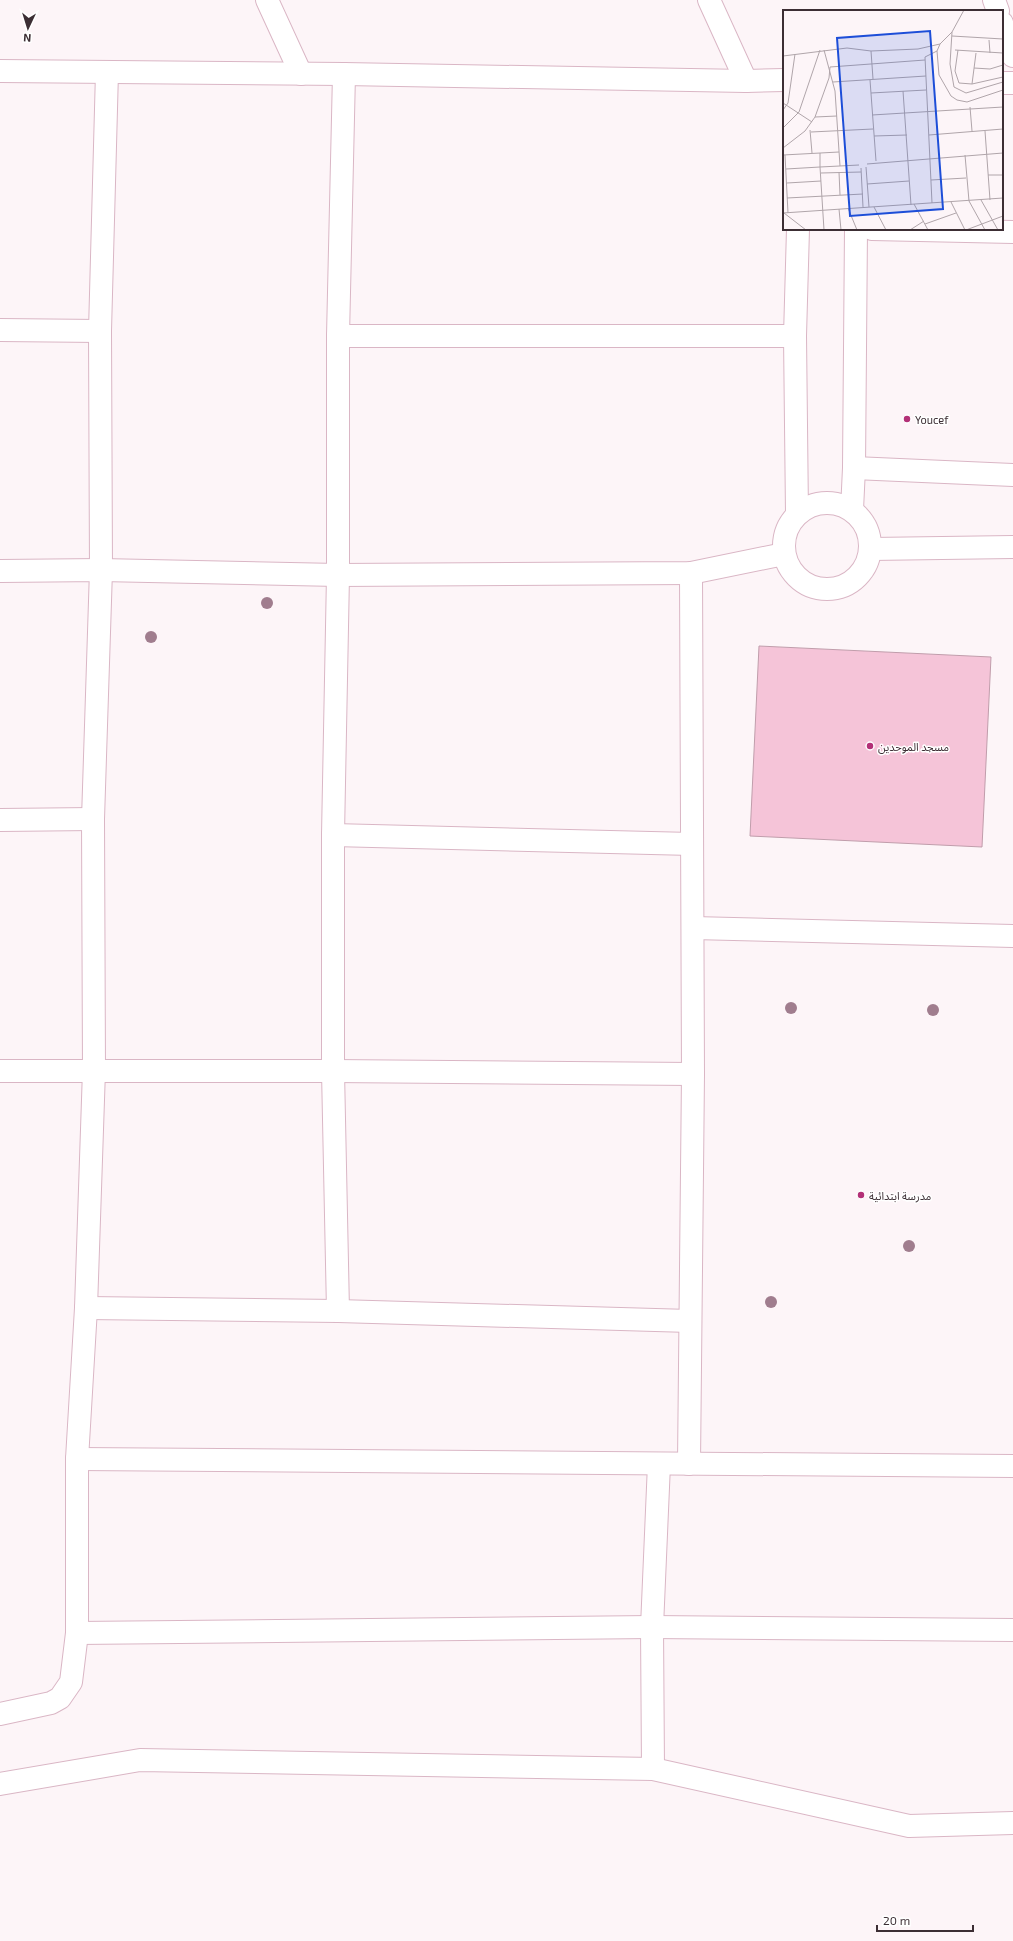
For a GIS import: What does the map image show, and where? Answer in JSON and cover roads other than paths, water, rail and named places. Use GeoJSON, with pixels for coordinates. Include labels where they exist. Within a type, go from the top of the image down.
{"type":"FeatureCollection","features":[{"type":"Feature","properties":{"kind":"street"},"geometry":{"type":"LineString","coordinates":[[267,0],[302,74]]}},
{"type":"Feature","properties":{"kind":"street"},"geometry":{"type":"LineString","coordinates":[[709,0],[746,81]]}},
{"type":"Feature","properties":{"kind":"street"},"geometry":{"type":"LineString","coordinates":[[994,0],[998,10]]}},
{"type":"Feature","properties":{"kind":"street"},"geometry":{"type":"LineString","coordinates":[[1003,26],[1013,56]]}},
{"type":"Feature","properties":{"kind":"street"},"geometry":{"type":"LineString","coordinates":[[0,71],[344,74],[746,81],[783,80]]}},
{"type":"Feature","properties":{"kind":"street"},"geometry":{"type":"LineString","coordinates":[[0,1714],[51,1703],[60,1698],[71,1682],[77,1633],[77,1459],[86,1308],[94,1070],[93,818],[101,570],[100,331],[107,72]]}},
{"type":"Feature","properties":{"kind":"street"},"geometry":{"type":"LineString","coordinates":[[338,1311],[333,1071],[333,835],[338,575],[338,336],[344,74]]}},
{"type":"Feature","properties":{"kind":"street"},"geometry":{"type":"LineString","coordinates":[[797,514],[795,336],[798,230]]}},
{"type":"Feature","properties":{"kind":"street"},"geometry":{"type":"LineString","coordinates":[[852,510],[854,468],[856,230]]}},
{"type":"Feature","properties":{"kind":"street"},"geometry":{"type":"LineString","coordinates":[[919,230],[1013,232]]}},
{"type":"Feature","properties":{"kind":"street"},"geometry":{"type":"LineString","coordinates":[[0,330],[100,331]]}},
{"type":"Feature","properties":{"kind":"street"},"geometry":{"type":"LineString","coordinates":[[338,336],[795,336]]}},
{"type":"Feature","properties":{"kind":"street"},"geometry":{"type":"LineString","coordinates":[[854,468],[1013,475]]}},
{"type":"Feature","properties":{"kind":"street"},"geometry":{"type":"LineString","coordinates":[[824,502],[839,503],[852,510],[863,520],[869,534],[871,549],[867,563],[860,574],[849,583],[837,588],[822,589],[809,585],[798,578],[789,567],[784,554],[783,540],[788,526],[797,514],[809,505],[824,502]]}},
{"type":"Feature","properties":{"kind":"street"},"geometry":{"type":"LineString","coordinates":[[871,549],[1013,547]]}},
{"type":"Feature","properties":{"kind":"street"},"geometry":{"type":"LineString","coordinates":[[0,571],[101,570],[338,575],[691,573],[784,554]]}},
{"type":"Feature","properties":{"kind":"street"},"geometry":{"type":"LineString","coordinates":[[689,1464],[693,1074],[691,573]]}},
{"type":"Feature","properties":{"kind":"street"},"geometry":{"type":"LineString","coordinates":[[0,820],[93,818]]}},
{"type":"Feature","properties":{"kind":"street"},"geometry":{"type":"LineString","coordinates":[[333,835],[692,844]]}},
{"type":"Feature","properties":{"kind":"street"},"geometry":{"type":"LineString","coordinates":[[693,928],[1013,936]]}},
{"type":"Feature","properties":{"kind":"street"},"geometry":{"type":"LineString","coordinates":[[0,1071],[333,1071],[693,1074]]}},
{"type":"Feature","properties":{"kind":"street"},"geometry":{"type":"LineString","coordinates":[[86,1308],[338,1311],[690,1321]]}},
{"type":"Feature","properties":{"kind":"street"},"geometry":{"type":"LineString","coordinates":[[77,1459],[1013,1466]]}},
{"type":"Feature","properties":{"kind":"street"},"geometry":{"type":"LineString","coordinates":[[654,1769],[652,1627],[659,1464]]}},
{"type":"Feature","properties":{"kind":"street"},"geometry":{"type":"LineString","coordinates":[[77,1633],[652,1627],[1013,1630]]}},
{"type":"Feature","properties":{"kind":"street"},"geometry":{"type":"LineString","coordinates":[[0,1784],[140,1760],[654,1769],[909,1826],[1013,1823]]}},
{"type":"Feature","properties":{"kind":"place","name":"Youcef"},"geometry":{"type":"Point","coordinates":[907,419]}},
{"type":"Feature","properties":{"kind":"place","name":"مسجد الموحدين"},"geometry":{"type":"Point","coordinates":[870,746]}},
{"type":"Feature","properties":{"kind":"place","name":"مدرسة ابتدائية"},"geometry":{"type":"Point","coordinates":[861,1195]}}]}
